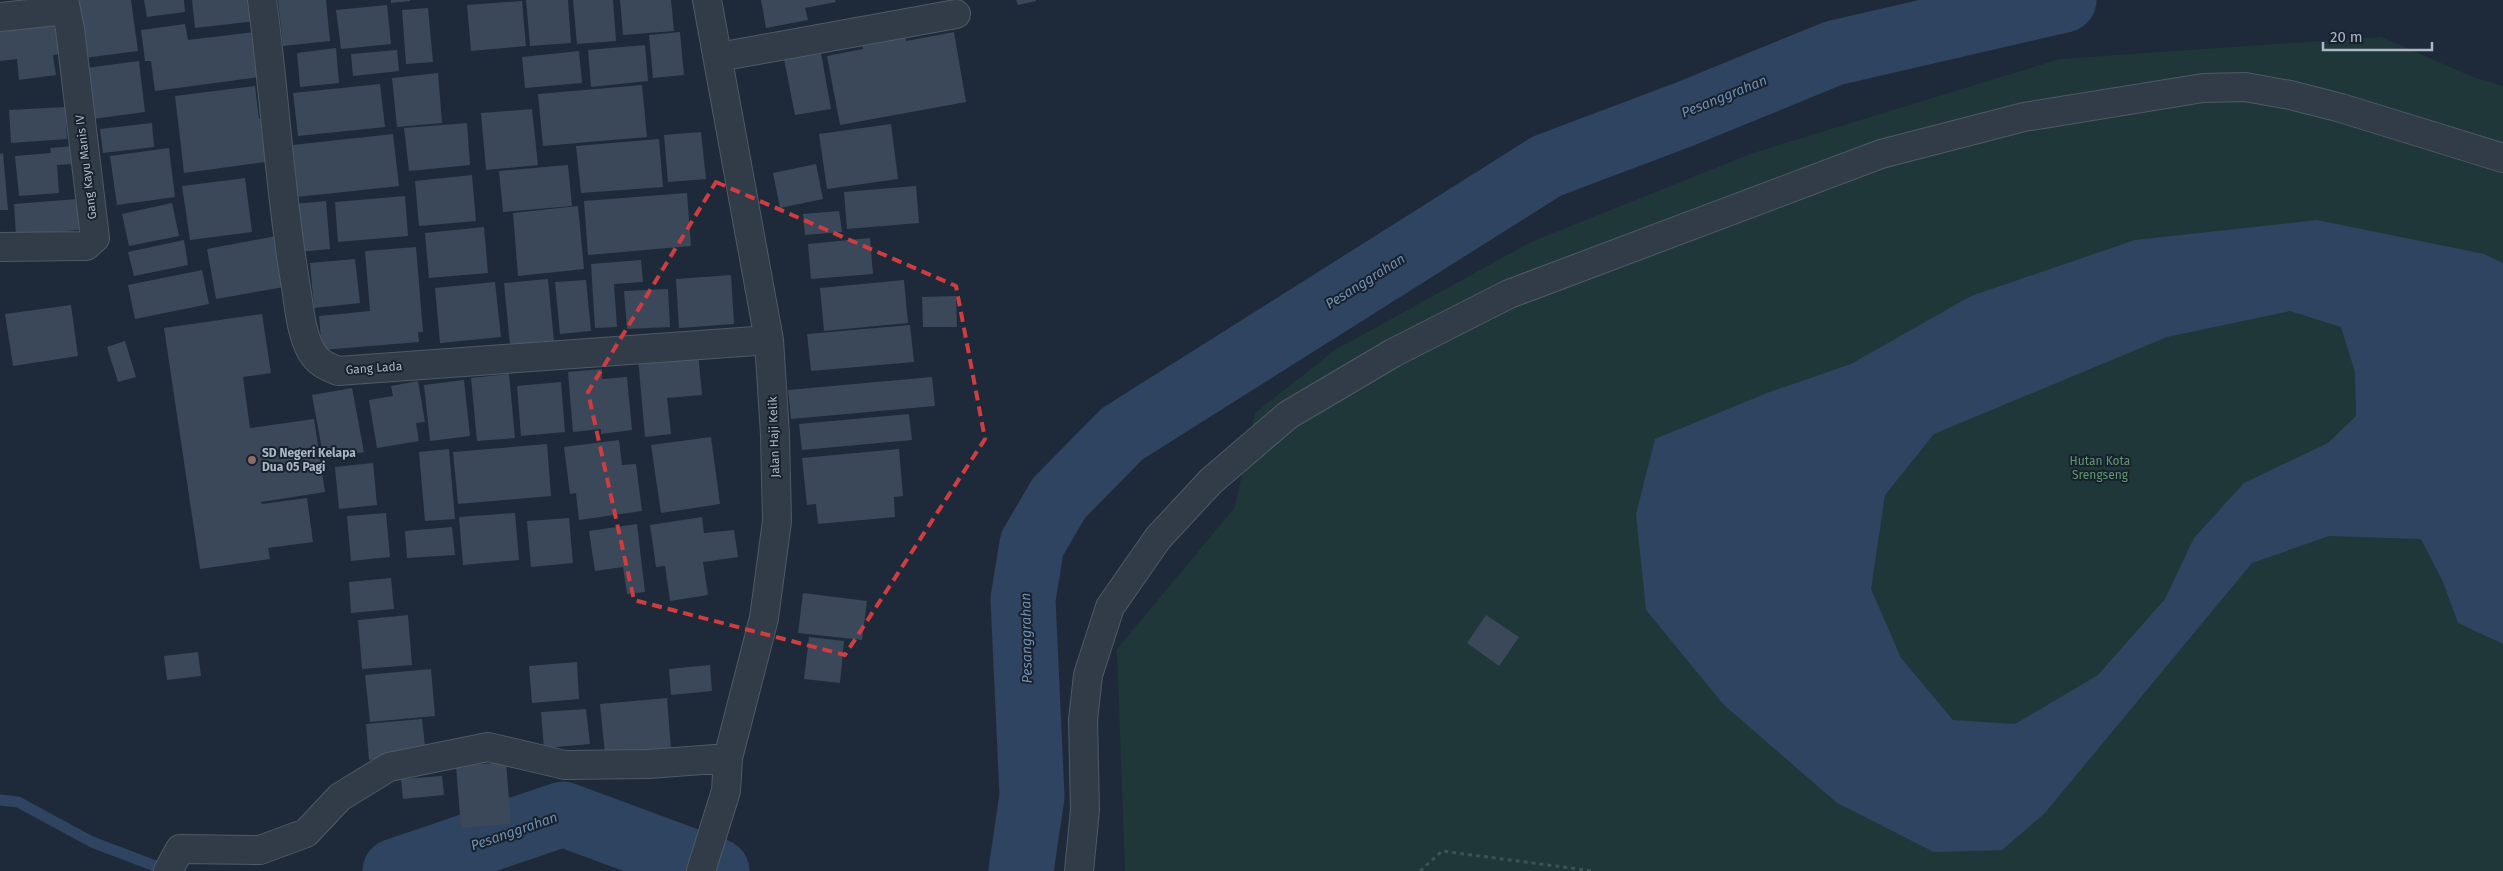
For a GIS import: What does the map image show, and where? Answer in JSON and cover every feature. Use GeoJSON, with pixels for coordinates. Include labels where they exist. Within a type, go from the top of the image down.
{"type":"FeatureCollection","features":[{"type":"Feature","properties":{"kind":"street","name":"Gang Lada"},"geometry":{"type":"LineString","coordinates":[[262,0],[272,73],[290,251],[304,332],[311,350],[320,364],[338,371],[769,340]]}},
{"type":"Feature","properties":{"kind":"street","name":"Jalan Haji Kelik"},"geometry":{"type":"LineString","coordinates":[[701,871],[726,791],[728,758],[764,618],[777,521],[775,436],[769,340],[719,57],[707,0]]}},
{"type":"Feature","properties":{"kind":"street"},"geometry":{"type":"LineString","coordinates":[[0,17],[65,5]]}},
{"type":"Feature","properties":{"kind":"street","name":"Gang Kayu Manis IV"},"geometry":{"type":"LineString","coordinates":[[0,247],[86,246],[95,238],[65,5]]}},
{"type":"Feature","properties":{"kind":"street"},"geometry":{"type":"LineString","coordinates":[[719,57],[956,14]]}},
{"type":"Feature","properties":{"kind":"street"},"geometry":{"type":"LineString","coordinates":[[1079,871],[1085,810],[1083,720],[1088,675],[1110,607],[1158,538],[1212,481],[1288,415],[1393,353],[1492,302],[1880,154],[2024,116],[2203,88],[2245,87],[2290,95],[2341,108],[2503,158]]}},
{"type":"Feature","properties":{"kind":"street"},"geometry":{"type":"LineString","coordinates":[[174,860],[260,850],[306,833],[340,797],[388,767],[488,747],[565,765],[649,764],[728,758]]}},
{"type":"Feature","properties":{"kind":"path"},"geometry":{"type":"LineString","coordinates":[[1420,871],[1442,851],[1593,871]]}},
{"type":"Feature","properties":{"kind":"highlighted area"},"geometry":{"type":"Polygon","coordinates":[[[716,182],[956,286],[985,439],[845,655],[634,600],[588,392],[716,182]]]}},
{"type":"Feature","properties":{"kind":"green space","name":"Hutan Kota Srengseng"},"geometry":{"type":"Polygon","coordinates":[[[2381,37],[2473,77],[2503,86],[2503,871],[1125,871],[1117,649],[1235,507],[1255,413],[1335,350],[1531,242],[1753,153],[2060,59],[2381,37]]]}},
{"type":"Feature","properties":{"kind":"water"},"geometry":{"type":"Polygon","coordinates":[[[2317,220],[2484,254],[2503,263],[2503,644],[2458,623],[2443,582],[2421,539],[2329,536],[2252,563],[2044,814],[2002,850],[1934,852],[1837,803],[1724,705],[1646,610],[1636,514],[1655,439],[1767,393],[1851,364],[1971,296],[2135,240],[2317,220]],[[2290,311],[2167,337],[1934,434],[1885,495],[1871,589],[1901,658],[1953,720],[2015,724],[2098,675],[2165,599],[2194,538],[2244,483],[2328,443],[2356,416],[2355,372],[2341,327],[2290,311]]]}},
{"type":"Feature","properties":{"kind":"building"},"geometry":{"type":"Polygon","coordinates":[[[75,0],[131,0],[138,51],[84,58],[75,0]]]}},
{"type":"Feature","properties":{"kind":"building"},"geometry":{"type":"Polygon","coordinates":[[[144,0],[184,0],[185,12],[147,17],[144,0]]]}},
{"type":"Feature","properties":{"kind":"building"},"geometry":{"type":"Polygon","coordinates":[[[192,0],[255,0],[257,21],[195,28],[192,0]]]}},
{"type":"Feature","properties":{"kind":"building"},"geometry":{"type":"Polygon","coordinates":[[[278,0],[326,0],[330,41],[283,46],[278,0]]]}},
{"type":"Feature","properties":{"kind":"building"},"geometry":{"type":"Polygon","coordinates":[[[391,0],[410,0],[410,1],[391,3],[391,0]]]}},
{"type":"Feature","properties":{"kind":"building"},"geometry":{"type":"Polygon","coordinates":[[[526,0],[568,0],[571,43],[530,46],[526,0]]]}},
{"type":"Feature","properties":{"kind":"building"},"geometry":{"type":"Polygon","coordinates":[[[573,0],[613,0],[616,41],[577,44],[573,0]]]}},
{"type":"Feature","properties":{"kind":"building"},"geometry":{"type":"Polygon","coordinates":[[[620,0],[671,0],[674,31],[623,35],[620,0]]]}},
{"type":"Feature","properties":{"kind":"building"},"geometry":{"type":"Polygon","coordinates":[[[761,0],[835,0],[836,2],[805,8],[808,20],[766,28],[761,0]]]}},
{"type":"Feature","properties":{"kind":"building"},"geometry":{"type":"Polygon","coordinates":[[[1016,0],[1036,0],[1036,1],[1018,5],[1016,0]]]}},
{"type":"Feature","properties":{"kind":"building"},"geometry":{"type":"Polygon","coordinates":[[[522,1],[526,46],[471,51],[467,5],[522,1]]]}},
{"type":"Feature","properties":{"kind":"building"},"geometry":{"type":"Polygon","coordinates":[[[387,5],[391,44],[341,49],[336,10],[387,5]]]}},
{"type":"Feature","properties":{"kind":"building"},"geometry":{"type":"Polygon","coordinates":[[[428,8],[433,62],[406,64],[402,10],[428,8]]]}},
{"type":"Feature","properties":{"kind":"building"},"geometry":{"type":"Polygon","coordinates":[[[56,14],[60,54],[53,55],[56,75],[19,80],[17,59],[0,61],[0,20],[56,14]]]}},
{"type":"Feature","properties":{"kind":"building"},"geometry":{"type":"Polygon","coordinates":[[[185,24],[188,40],[254,32],[260,77],[155,91],[151,61],[145,61],[141,30],[185,24]]]}},
{"type":"Feature","properties":{"kind":"building"},"geometry":{"type":"Polygon","coordinates":[[[903,25],[906,41],[954,32],[966,102],[840,125],[827,56],[863,49],[860,32],[903,25]]]}},
{"type":"Feature","properties":{"kind":"building"},"geometry":{"type":"Polygon","coordinates":[[[680,32],[684,75],[653,78],[649,35],[680,32]]]}},
{"type":"Feature","properties":{"kind":"building"},"geometry":{"type":"Polygon","coordinates":[[[645,45],[648,81],[591,87],[588,50],[645,45]]]}},
{"type":"Feature","properties":{"kind":"building"},"geometry":{"type":"Polygon","coordinates":[[[336,48],[339,83],[300,87],[297,53],[336,48]]]}},
{"type":"Feature","properties":{"kind":"building"},"geometry":{"type":"Polygon","coordinates":[[[397,50],[399,71],[353,76],[351,54],[397,50]]]}},
{"type":"Feature","properties":{"kind":"building"},"geometry":{"type":"Polygon","coordinates":[[[579,51],[582,83],[525,88],[522,57],[579,51]]]}},
{"type":"Feature","properties":{"kind":"building"},"geometry":{"type":"Polygon","coordinates":[[[821,53],[831,109],[795,115],[784,59],[821,53]]]}},
{"type":"Feature","properties":{"kind":"building"},"geometry":{"type":"Polygon","coordinates":[[[139,61],[145,112],[93,119],[86,68],[139,61]]]}},
{"type":"Feature","properties":{"kind":"building"},"geometry":{"type":"Polygon","coordinates":[[[438,73],[442,123],[397,127],[392,78],[438,73]]]}},
{"type":"Feature","properties":{"kind":"building"},"geometry":{"type":"Polygon","coordinates":[[[380,84],[385,127],[298,136],[293,93],[380,84]]]}},
{"type":"Feature","properties":{"kind":"building"},"geometry":{"type":"Polygon","coordinates":[[[642,85],[647,137],[543,146],[538,94],[642,85]]]}},
{"type":"Feature","properties":{"kind":"building"},"geometry":{"type":"Polygon","coordinates":[[[255,86],[259,119],[266,118],[272,161],[184,173],[175,96],[255,86]]]}},
{"type":"Feature","properties":{"kind":"building"},"geometry":{"type":"Polygon","coordinates":[[[65,107],[67,139],[11,143],[9,110],[65,107]]]}},
{"type":"Feature","properties":{"kind":"building"},"geometry":{"type":"Polygon","coordinates":[[[532,109],[538,165],[486,170],[481,113],[532,109]]]}},
{"type":"Feature","properties":{"kind":"building"},"geometry":{"type":"Polygon","coordinates":[[[152,123],[154,147],[103,153],[100,129],[152,123]]]}},
{"type":"Feature","properties":{"kind":"building"},"geometry":{"type":"Polygon","coordinates":[[[467,123],[470,165],[409,171],[404,128],[467,123]]]}},
{"type":"Feature","properties":{"kind":"building"},"geometry":{"type":"Polygon","coordinates":[[[891,124],[898,179],[827,189],[819,134],[891,124]]]}},
{"type":"Feature","properties":{"kind":"building"},"geometry":{"type":"Polygon","coordinates":[[[701,132],[706,179],[668,182],[664,135],[701,132]]]}},
{"type":"Feature","properties":{"kind":"building"},"geometry":{"type":"Polygon","coordinates":[[[393,134],[399,186],[297,197],[292,145],[393,134]]]}},
{"type":"Feature","properties":{"kind":"building"},"geometry":{"type":"Polygon","coordinates":[[[659,139],[663,187],[581,193],[576,146],[659,139]]]}},
{"type":"Feature","properties":{"kind":"building"},"geometry":{"type":"Polygon","coordinates":[[[74,146],[75,164],[57,165],[59,193],[19,196],[15,156],[51,153],[50,148],[74,146]]]}},
{"type":"Feature","properties":{"kind":"building"},"geometry":{"type":"Polygon","coordinates":[[[169,148],[175,197],[117,205],[110,156],[169,148]]]}},
{"type":"Feature","properties":{"kind":"building"},"geometry":{"type":"Polygon","coordinates":[[[3,153],[8,210],[0,210],[0,154],[3,153]]]}},
{"type":"Feature","properties":{"kind":"building"},"geometry":{"type":"Polygon","coordinates":[[[816,164],[823,199],[780,208],[773,173],[816,164]]]}},
{"type":"Feature","properties":{"kind":"building"},"geometry":{"type":"Polygon","coordinates":[[[568,165],[572,206],[503,212],[499,171],[568,165]]]}},
{"type":"Feature","properties":{"kind":"building"},"geometry":{"type":"Polygon","coordinates":[[[472,175],[476,221],[419,226],[415,181],[472,175]]]}},
{"type":"Feature","properties":{"kind":"building"},"geometry":{"type":"Polygon","coordinates":[[[245,178],[252,232],[190,240],[182,186],[245,178]]]}},
{"type":"Feature","properties":{"kind":"building"},"geometry":{"type":"Polygon","coordinates":[[[916,186],[919,223],[847,229],[844,192],[916,186]]]}},
{"type":"Feature","properties":{"kind":"building"},"geometry":{"type":"Polygon","coordinates":[[[687,193],[691,246],[588,255],[584,201],[687,193]]]}},
{"type":"Feature","properties":{"kind":"building"},"geometry":{"type":"Polygon","coordinates":[[[405,196],[408,236],[338,242],[335,202],[405,196]]]}},
{"type":"Feature","properties":{"kind":"building"},"geometry":{"type":"Polygon","coordinates":[[[77,199],[79,230],[16,235],[14,204],[77,199]]]}},
{"type":"Feature","properties":{"kind":"building"},"geometry":{"type":"Polygon","coordinates":[[[326,201],[330,249],[297,252],[293,204],[326,201]]]}},
{"type":"Feature","properties":{"kind":"building"},"geometry":{"type":"Polygon","coordinates":[[[172,203],[179,236],[129,246],[122,214],[172,203]]]}},
{"type":"Feature","properties":{"kind":"building"},"geometry":{"type":"Polygon","coordinates":[[[578,206],[584,269],[518,276],[513,213],[578,206]]]}},
{"type":"Feature","properties":{"kind":"building"},"geometry":{"type":"Polygon","coordinates":[[[839,211],[842,232],[805,235],[803,214],[839,211]]]}},
{"type":"Feature","properties":{"kind":"building"},"geometry":{"type":"Polygon","coordinates":[[[484,227],[488,273],[429,278],[425,233],[484,227]]]}},
{"type":"Feature","properties":{"kind":"building"},"geometry":{"type":"Polygon","coordinates":[[[276,236],[284,287],[216,299],[207,249],[276,236]]]}},
{"type":"Feature","properties":{"kind":"building"},"geometry":{"type":"Polygon","coordinates":[[[870,238],[873,274],[811,279],[808,244],[870,238]]]}},
{"type":"Feature","properties":{"kind":"building"},"geometry":{"type":"Polygon","coordinates":[[[184,240],[188,265],[134,276],[128,252],[184,240]]]}},
{"type":"Feature","properties":{"kind":"building"},"geometry":{"type":"Polygon","coordinates":[[[416,247],[423,332],[418,332],[419,342],[322,350],[319,316],[370,311],[365,251],[416,247]]]}},
{"type":"Feature","properties":{"kind":"building"},"geometry":{"type":"Polygon","coordinates":[[[355,259],[360,303],[314,308],[310,263],[355,259]]]}},
{"type":"Feature","properties":{"kind":"building"},"geometry":{"type":"Polygon","coordinates":[[[641,260],[643,282],[614,284],[617,327],[595,328],[591,264],[641,260]]]}},
{"type":"Feature","properties":{"kind":"building"},"geometry":{"type":"Polygon","coordinates":[[[202,270],[209,304],[135,319],[128,285],[202,270]]]}},
{"type":"Feature","properties":{"kind":"building"},"geometry":{"type":"Polygon","coordinates":[[[731,275],[734,324],[679,328],[676,279],[731,275]]]}},
{"type":"Feature","properties":{"kind":"building"},"geometry":{"type":"Polygon","coordinates":[[[548,279],[554,341],[510,345],[504,283],[548,279]]]}},
{"type":"Feature","properties":{"kind":"building"},"geometry":{"type":"Polygon","coordinates":[[[586,280],[591,331],[560,334],[555,282],[586,280]]]}},
{"type":"Feature","properties":{"kind":"building"},"geometry":{"type":"Polygon","coordinates":[[[904,280],[908,323],[824,331],[820,288],[904,280]]]}},
{"type":"Feature","properties":{"kind":"building"},"geometry":{"type":"Polygon","coordinates":[[[495,282],[501,337],[440,343],[435,288],[495,282]]]}},
{"type":"Feature","properties":{"kind":"building"},"geometry":{"type":"Polygon","coordinates":[[[668,289],[670,327],[627,329],[624,291],[668,289]]]}},
{"type":"Feature","properties":{"kind":"building"},"geometry":{"type":"Polygon","coordinates":[[[956,296],[957,327],[923,327],[922,297],[956,296]]]}},
{"type":"Feature","properties":{"kind":"building"},"geometry":{"type":"Polygon","coordinates":[[[71,305],[78,356],[13,366],[5,314],[71,305]]]}},
{"type":"Feature","properties":{"kind":"building","name":"SD Negeri Kelapa Dua 05 Pagi"},"geometry":{"type":"Polygon","coordinates":[[[262,314],[271,373],[243,377],[250,428],[314,419],[325,492],[261,502],[262,504],[307,498],[313,542],[268,548],[270,559],[200,569],[164,328],[262,314]]]}},
{"type":"Feature","properties":{"kind":"building"},"geometry":{"type":"Polygon","coordinates":[[[910,325],[914,362],[811,371],[807,334],[910,325]]]}},
{"type":"Feature","properties":{"kind":"building"},"geometry":{"type":"Polygon","coordinates":[[[125,341],[136,377],[118,382],[107,347],[125,341]]]}},
{"type":"Feature","properties":{"kind":"building"},"geometry":{"type":"Polygon","coordinates":[[[698,352],[702,395],[667,398],[671,434],[645,437],[638,358],[698,352]]]}},
{"type":"Feature","properties":{"kind":"building"},"geometry":{"type":"Polygon","coordinates":[[[602,369],[602,379],[627,377],[632,430],[601,434],[601,429],[573,432],[568,372],[602,369]]]}},
{"type":"Feature","properties":{"kind":"building"},"geometry":{"type":"Polygon","coordinates":[[[509,374],[515,438],[477,441],[471,378],[509,374]]]}},
{"type":"Feature","properties":{"kind":"building"},"geometry":{"type":"Polygon","coordinates":[[[932,377],[935,406],[791,419],[788,390],[932,377]]]}},
{"type":"Feature","properties":{"kind":"building"},"geometry":{"type":"Polygon","coordinates":[[[464,380],[470,436],[430,441],[424,385],[464,380]]]}},
{"type":"Feature","properties":{"kind":"building"},"geometry":{"type":"Polygon","coordinates":[[[418,381],[425,422],[416,423],[419,441],[377,448],[369,400],[393,396],[391,386],[418,381]]]}},
{"type":"Feature","properties":{"kind":"building"},"geometry":{"type":"Polygon","coordinates":[[[561,382],[565,432],[521,436],[517,386],[561,382]]]}},
{"type":"Feature","properties":{"kind":"building"},"geometry":{"type":"Polygon","coordinates":[[[352,388],[364,452],[324,460],[312,395],[352,388]]]}},
{"type":"Feature","properties":{"kind":"building"},"geometry":{"type":"Polygon","coordinates":[[[909,414],[912,440],[802,450],[799,424],[909,414]]]}},
{"type":"Feature","properties":{"kind":"building"},"geometry":{"type":"Polygon","coordinates":[[[711,437],[720,504],[661,513],[651,445],[711,437]]]}},
{"type":"Feature","properties":{"kind":"building"},"geometry":{"type":"Polygon","coordinates":[[[619,440],[622,465],[636,464],[642,511],[579,520],[576,493],[570,494],[564,447],[619,440]]]}},
{"type":"Feature","properties":{"kind":"building"},"geometry":{"type":"Polygon","coordinates":[[[547,444],[551,496],[458,504],[453,452],[547,444]]]}},
{"type":"Feature","properties":{"kind":"building"},"geometry":{"type":"Polygon","coordinates":[[[449,449],[455,519],[425,521],[419,452],[449,449]]]}},
{"type":"Feature","properties":{"kind":"building"},"geometry":{"type":"Polygon","coordinates":[[[899,449],[903,496],[894,497],[895,517],[818,524],[816,504],[807,505],[802,458],[899,449]]]}},
{"type":"Feature","properties":{"kind":"building"},"geometry":{"type":"Polygon","coordinates":[[[373,463],[377,505],[339,509],[335,467],[373,463]]]}},
{"type":"Feature","properties":{"kind":"building"},"geometry":{"type":"Polygon","coordinates":[[[386,513],[390,557],[351,561],[347,516],[386,513]]]}},
{"type":"Feature","properties":{"kind":"building"},"geometry":{"type":"Polygon","coordinates":[[[515,513],[519,560],[463,565],[459,517],[515,513]]]}},
{"type":"Feature","properties":{"kind":"building"},"geometry":{"type":"Polygon","coordinates":[[[702,517],[704,533],[734,530],[738,557],[703,562],[708,595],[670,601],[665,566],[656,567],[650,525],[702,517]]]}},
{"type":"Feature","properties":{"kind":"building"},"geometry":{"type":"Polygon","coordinates":[[[569,518],[573,563],[531,567],[527,521],[569,518]]]}},
{"type":"Feature","properties":{"kind":"building"},"geometry":{"type":"Polygon","coordinates":[[[637,524],[645,592],[627,594],[623,567],[595,571],[589,531],[637,524]]]}},
{"type":"Feature","properties":{"kind":"building"},"geometry":{"type":"Polygon","coordinates":[[[452,527],[455,555],[407,558],[405,531],[452,527]]]}},
{"type":"Feature","properties":{"kind":"building"},"geometry":{"type":"Polygon","coordinates":[[[391,578],[394,609],[351,613],[349,582],[391,578]]]}},
{"type":"Feature","properties":{"kind":"building"},"geometry":{"type":"Polygon","coordinates":[[[803,593],[867,601],[862,640],[798,633],[803,593]]]}},
{"type":"Feature","properties":{"kind":"building"},"geometry":{"type":"Polygon","coordinates":[[[408,615],[412,665],[362,669],[358,620],[408,615]]]}},
{"type":"Feature","properties":{"kind":"building"},"geometry":{"type":"Polygon","coordinates":[[[1486,615],[1519,637],[1499,666],[1467,643],[1486,615]]]}},
{"type":"Feature","properties":{"kind":"building"},"geometry":{"type":"Polygon","coordinates":[[[809,637],[844,641],[840,683],[804,679],[809,637]]]}},
{"type":"Feature","properties":{"kind":"building"},"geometry":{"type":"Polygon","coordinates":[[[198,652],[201,676],[167,680],[164,656],[198,652]]]}},
{"type":"Feature","properties":{"kind":"building"},"geometry":{"type":"Polygon","coordinates":[[[577,662],[579,699],[532,703],[529,666],[577,662]]]}},
{"type":"Feature","properties":{"kind":"building"},"geometry":{"type":"Polygon","coordinates":[[[710,665],[712,691],[671,695],[669,669],[710,665]]]}},
{"type":"Feature","properties":{"kind":"building"},"geometry":{"type":"Polygon","coordinates":[[[431,669],[435,716],[370,722],[365,675],[431,669]]]}},
{"type":"Feature","properties":{"kind":"building"},"geometry":{"type":"Polygon","coordinates":[[[667,698],[671,749],[605,755],[600,704],[667,698]]]}},
{"type":"Feature","properties":{"kind":"building"},"geometry":{"type":"Polygon","coordinates":[[[586,709],[590,744],[544,748],[541,712],[586,709]]]}},
{"type":"Feature","properties":{"kind":"building"},"geometry":{"type":"Polygon","coordinates":[[[422,719],[426,755],[369,760],[366,724],[422,719]]]}},
{"type":"Feature","properties":{"kind":"building"},"geometry":{"type":"Polygon","coordinates":[[[506,762],[511,824],[461,828],[456,766],[506,762]]]}},
{"type":"Feature","properties":{"kind":"building"},"geometry":{"type":"Polygon","coordinates":[[[442,776],[444,795],[403,799],[401,779],[442,776]]]}},
{"type":"Feature","properties":{"kind":"waterway","name":"Pesanggrahan"},"geometry":{"type":"LineString","coordinates":[[1021,871],[1032,796],[1023,599],[1032,544],[1059,498],[1122,434],[1547,166],[1685,114],[1834,53],[2064,0]]}},
{"type":"Feature","properties":{"kind":"waterway"},"geometry":{"type":"LineString","coordinates":[[0,800],[18,802],[92,842],[168,871]]}},
{"type":"Feature","properties":{"kind":"waterway","name":"Pesanggrahan"},"geometry":{"type":"LineString","coordinates":[[395,871],[563,814],[717,871]]}},
{"type":"Feature","properties":{"kind":"place","name":"SD Negeri Kelapa Dua 05 Pagi"},"geometry":{"type":"Point","coordinates":[252,460]}}]}
